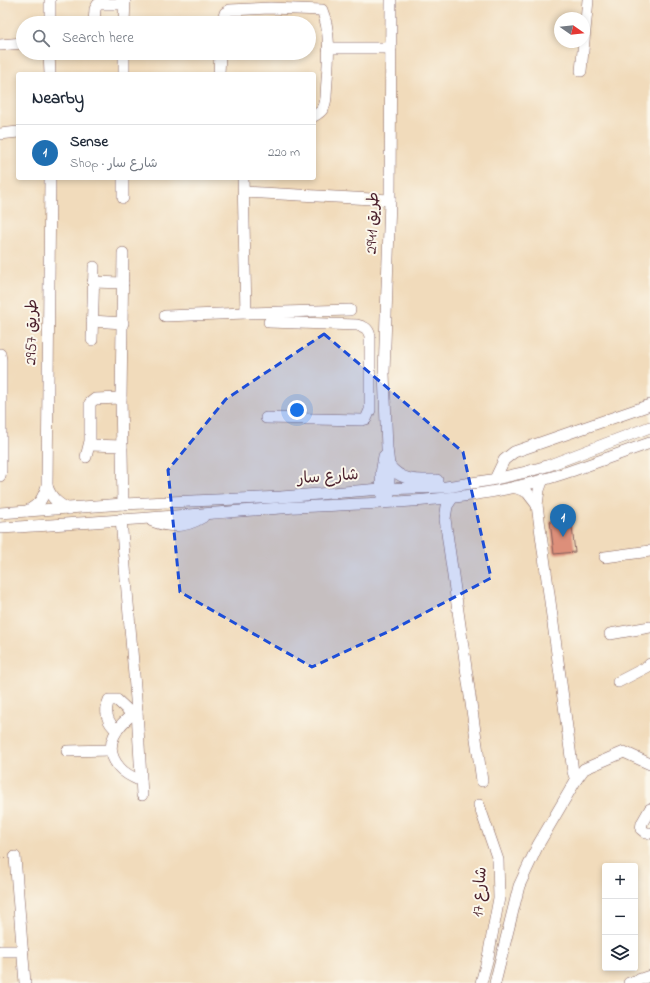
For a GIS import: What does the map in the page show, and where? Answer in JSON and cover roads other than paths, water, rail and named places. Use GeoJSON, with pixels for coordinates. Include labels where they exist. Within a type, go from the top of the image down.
{"type":"FeatureCollection","features":[{"type":"Feature","properties":{"kind":"street"},"geometry":{"type":"LineString","coordinates":[[50,0],[50,16]]}},
{"type":"Feature","properties":{"kind":"street","name":"طريق 2941"},"geometry":{"type":"LineString","coordinates":[[385,489],[389,465],[384,373],[390,200],[391,0]]}},
{"type":"Feature","properties":{"kind":"street"},"geometry":{"type":"LineString","coordinates":[[581,71],[588,0]]}},
{"type":"Feature","properties":{"kind":"street"},"geometry":{"type":"LineString","coordinates":[[94,16],[95,9],[98,4],[125,2],[124,16]]}},
{"type":"Feature","properties":{"kind":"street"},"geometry":{"type":"LineString","coordinates":[[223,16],[224,13],[230,10],[270,8],[322,10],[326,19],[328,48],[325,105],[321,112],[316,115]]}},
{"type":"Feature","properties":{"kind":"street"},"geometry":{"type":"LineString","coordinates":[[0,45],[16,44]]}},
{"type":"Feature","properties":{"kind":"street"},"geometry":{"type":"LineString","coordinates":[[328,48],[391,48]]}},
{"type":"Feature","properties":{"kind":"street"},"geometry":{"type":"LineString","coordinates":[[50,60],[50,72]]}},
{"type":"Feature","properties":{"kind":"street"},"geometry":{"type":"LineString","coordinates":[[124,60],[124,72]]}},
{"type":"Feature","properties":{"kind":"street"},"geometry":{"type":"LineString","coordinates":[[219,72],[220,60]]}},
{"type":"Feature","properties":{"kind":"street"},"geometry":{"type":"LineString","coordinates":[[0,134],[16,132]]}},
{"type":"Feature","properties":{"kind":"street","name":"طريق 2957"},"geometry":{"type":"LineString","coordinates":[[27,512],[42,500],[46,486],[50,180]]}},
{"type":"Feature","properties":{"kind":"street"},"geometry":{"type":"LineString","coordinates":[[123,180],[123,198]]}},
{"type":"Feature","properties":{"kind":"street"},"geometry":{"type":"LineString","coordinates":[[243,180],[246,313]]}},
{"type":"Feature","properties":{"kind":"street"},"geometry":{"type":"LineString","coordinates":[[244,192],[390,200]]}},
{"type":"Feature","properties":{"kind":"street"},"geometry":{"type":"LineString","coordinates":[[123,253],[121,398],[123,504]]}},
{"type":"Feature","properties":{"kind":"street"},"geometry":{"type":"LineString","coordinates":[[92,340],[94,267]]}},
{"type":"Feature","properties":{"kind":"street"},"geometry":{"type":"LineString","coordinates":[[93,282],[123,283]]}},
{"type":"Feature","properties":{"kind":"street"},"geometry":{"type":"LineString","coordinates":[[165,316],[350,310]]}},
{"type":"Feature","properties":{"kind":"street"},"geometry":{"type":"LineString","coordinates":[[92,321],[122,323]]}},
{"type":"Feature","properties":{"kind":"street"},"geometry":{"type":"LineString","coordinates":[[266,418],[362,420],[366,419],[370,410],[370,336],[369,331],[365,327],[358,325],[269,322]]}},
{"type":"Feature","properties":{"kind":"street"},"geometry":{"type":"LineString","coordinates":[[0,354],[0,476]]}},
{"type":"Feature","properties":{"kind":"street"},"geometry":{"type":"LineString","coordinates":[[370,373],[384,373]]}},
{"type":"Feature","properties":{"kind":"street"},"geometry":{"type":"LineString","coordinates":[[86,457],[90,444],[91,400],[121,398]]}},
{"type":"Feature","properties":{"kind":"street"},"geometry":{"type":"LineString","coordinates":[[495,479],[504,460],[514,452],[650,405]]}},
{"type":"Feature","properties":{"kind":"street","name":"شارع سار"},"geometry":{"type":"LineString","coordinates":[[0,513],[123,504],[281,497],[385,489],[446,487],[495,479],[547,466],[650,427]]}},
{"type":"Feature","properties":{"kind":"street","name":"شارع سار"},"geometry":{"type":"LineString","coordinates":[[3,529],[121,519],[429,500],[453,497],[514,487],[543,479],[650,443]]}},
{"type":"Feature","properties":{"kind":"street"},"geometry":{"type":"LineString","coordinates":[[90,444],[122,446]]}},
{"type":"Feature","properties":{"kind":"street","name":"طريق 2941"},"geometry":{"type":"LineString","coordinates":[[386,502],[382,465],[387,448]]}},
{"type":"Feature","properties":{"kind":"street"},"geometry":{"type":"LineString","coordinates":[[609,457],[623,459],[650,451]]}},
{"type":"Feature","properties":{"kind":"street"},"geometry":{"type":"LineString","coordinates":[[389,465],[397,474],[408,479],[456,480],[471,483]]}},
{"type":"Feature","properties":{"kind":"street"},"geometry":{"type":"LineString","coordinates":[[543,479],[539,490],[537,505],[573,772],[576,780]]}},
{"type":"Feature","properties":{"kind":"street"},"geometry":{"type":"LineString","coordinates":[[46,486],[53,499],[70,509]]}},
{"type":"Feature","properties":{"kind":"street"},"geometry":{"type":"LineString","coordinates":[[514,487],[527,492],[537,505]]}},
{"type":"Feature","properties":{"kind":"street"},"geometry":{"type":"LineString","coordinates":[[453,497],[447,506],[445,519],[482,781]]}},
{"type":"Feature","properties":{"kind":"street"},"geometry":{"type":"LineString","coordinates":[[429,500],[440,510],[445,519]]}},
{"type":"Feature","properties":{"kind":"street"},"geometry":{"type":"LineString","coordinates":[[121,519],[142,795]]}},
{"type":"Feature","properties":{"kind":"street"},"geometry":{"type":"LineString","coordinates":[[605,557],[650,551]]}},
{"type":"Feature","properties":{"kind":"street"},"geometry":{"type":"LineString","coordinates":[[610,634],[650,627]]}},
{"type":"Feature","properties":{"kind":"street"},"geometry":{"type":"LineString","coordinates":[[618,682],[647,668],[650,664]]}},
{"type":"Feature","properties":{"kind":"street"},"geometry":{"type":"LineString","coordinates":[[117,730],[112,726],[107,718],[106,710],[109,700],[117,700],[135,712]]}},
{"type":"Feature","properties":{"kind":"street"},"geometry":{"type":"LineString","coordinates":[[135,712],[117,730],[111,742],[111,750],[120,768],[125,773],[141,781]]}},
{"type":"Feature","properties":{"kind":"street"},"geometry":{"type":"LineString","coordinates":[[67,751],[111,750]]}},
{"type":"Feature","properties":{"kind":"street"},"geometry":{"type":"LineString","coordinates":[[495,983],[519,886],[538,845],[576,780],[584,769],[624,752],[650,764]]}},
{"type":"Feature","properties":{"kind":"street","name":"شارع 17"},"geometry":{"type":"LineString","coordinates":[[479,805],[498,860],[499,898],[488,957],[481,983]]}},
{"type":"Feature","properties":{"kind":"street"},"geometry":{"type":"LineString","coordinates":[[650,809],[641,829],[650,834]]}},
{"type":"Feature","properties":{"kind":"street"},"geometry":{"type":"LineString","coordinates":[[15,857],[25,983]]}},
{"type":"Feature","properties":{"kind":"street"},"geometry":{"type":"LineString","coordinates":[[0,952],[23,951]]}},
{"type":"Feature","properties":{"kind":"street"},"geometry":{"type":"LineString","coordinates":[[629,983],[650,976]]}},
{"type":"Feature","properties":{"kind":"place","name":"Sense"},"geometry":{"type":"Point","coordinates":[563,537]}}]}
